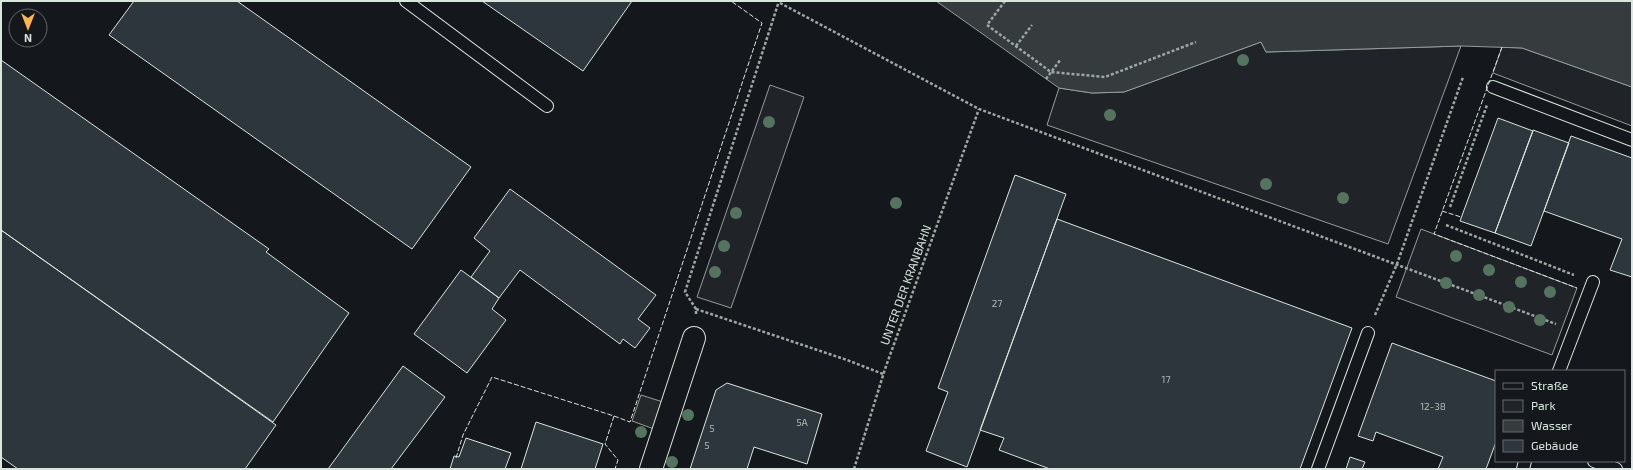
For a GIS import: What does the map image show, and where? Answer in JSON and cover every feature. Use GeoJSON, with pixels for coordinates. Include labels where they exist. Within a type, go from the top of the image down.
{"type":"FeatureCollection","features":[{"type":"Feature","properties":{"kind":"street"},"geometry":{"type":"LineString","coordinates":[[651,469],[694,338]]}},
{"type":"Feature","properties":{"kind":"lane"},"geometry":{"type":"LineString","coordinates":[[406,1],[547,106]]}},
{"type":"Feature","properties":{"kind":"lane"},"geometry":{"type":"LineString","coordinates":[[1493,87],[1632,140]]}},
{"type":"Feature","properties":{"kind":"lane"},"geometry":{"type":"LineString","coordinates":[[1559,370],[1593,282]]}},
{"type":"Feature","properties":{"kind":"lane"},"geometry":{"type":"LineString","coordinates":[[1318,469],[1368,332]]}},
{"type":"Feature","properties":{"kind":"lane"},"geometry":{"type":"LineString","coordinates":[[1597,462],[1616,469]]}},
{"type":"Feature","properties":{"kind":"path"},"geometry":{"type":"LineString","coordinates":[[1005,1],[987,25],[1051,72],[1105,77],[1196,42]]}},
{"type":"Feature","properties":{"kind":"path"},"geometry":{"type":"LineString","coordinates":[[694,338],[696,309],[685,292],[779,2],[979,109],[1574,331]]}},
{"type":"Feature","properties":{"kind":"path"},"geometry":{"type":"LineString","coordinates":[[1016,46],[1032,25]]}},
{"type":"Feature","properties":{"kind":"path"},"geometry":{"type":"LineString","coordinates":[[1046,79],[1061,59]]}},
{"type":"Feature","properties":{"kind":"path"},"geometry":{"type":"LineString","coordinates":[[1368,332],[1397,264],[1463,77]]}},
{"type":"Feature","properties":{"kind":"path"},"geometry":{"type":"LineString","coordinates":[[1450,207],[1493,87]]}},
{"type":"Feature","properties":{"kind":"path","name":"UNTER DER KRANBAHN"},"geometry":{"type":"LineString","coordinates":[[854,469],[883,374],[979,109]]}},
{"type":"Feature","properties":{"kind":"path"},"geometry":{"type":"LineString","coordinates":[[1446,225],[1593,282]]}},
{"type":"Feature","properties":{"kind":"path"},"geometry":{"type":"LineString","coordinates":[[696,309],[847,360],[883,374]]}},
{"type":"Feature","properties":{"kind":"green space"},"geometry":{"type":"Polygon","coordinates":[[[1261,42],[1266,52],[1461,46],[1388,244],[1047,125],[1059,88],[1092,93],[1124,92],[1261,42]]]}},
{"type":"Feature","properties":{"kind":"green space"},"geometry":{"type":"Polygon","coordinates":[[[1502,47],[1522,48],[1632,87],[1632,126],[1493,73],[1502,47]]]}},
{"type":"Feature","properties":{"kind":"green space"},"geometry":{"type":"Polygon","coordinates":[[[770,85],[804,97],[731,308],[697,297],[770,85]]]}},
{"type":"Feature","properties":{"kind":"green space"},"geometry":{"type":"Polygon","coordinates":[[[1421,229],[1577,288],[1552,355],[1396,297],[1421,229]]]}},
{"type":"Feature","properties":{"kind":"shaded area"},"geometry":{"type":"Polygon","coordinates":[[[641,395],[663,402],[654,429],[632,421],[641,395]]]}},
{"type":"Feature","properties":{"kind":"water"},"geometry":{"type":"Polygon","coordinates":[[[936,1],[1632,1],[1632,87],[1522,48],[1461,46],[1266,52],[1261,42],[1124,92],[1092,93],[1059,88],[936,1]]]}},
{"type":"Feature","properties":{"kind":"building"},"geometry":{"type":"Polygon","coordinates":[[[134,1],[237,1],[471,167],[412,249],[109,35],[134,1]]]}},
{"type":"Feature","properties":{"kind":"building"},"geometry":{"type":"Polygon","coordinates":[[[482,1],[632,1],[583,71],[482,1]]]}},
{"type":"Feature","properties":{"kind":"building"},"geometry":{"type":"Polygon","coordinates":[[[1,60],[269,249],[266,252],[349,313],[273,422],[1,230],[1,60]]]}},
{"type":"Feature","properties":{"kind":"building"},"geometry":{"type":"Polygon","coordinates":[[[1498,118],[1533,131],[1495,233],[1460,221],[1498,118]]]}},
{"type":"Feature","properties":{"kind":"building"},"geometry":{"type":"Polygon","coordinates":[[[1533,130],[1569,143],[1531,246],[1495,233],[1533,130]]]}},
{"type":"Feature","properties":{"kind":"building"},"geometry":{"type":"Polygon","coordinates":[[[1571,136],[1632,158],[1632,277],[1610,270],[1622,239],[1544,211],[1571,136]]]}},
{"type":"Feature","properties":{"kind":"building"},"geometry":{"type":"Polygon","coordinates":[[[1015,175],[1066,194],[967,467],[926,451],[948,392],[938,388],[1015,175]]]}},
{"type":"Feature","properties":{"kind":"building"},"geometry":{"type":"Polygon","coordinates":[[[510,189],[656,295],[638,319],[650,328],[635,348],[623,339],[620,344],[520,270],[499,298],[471,277],[490,251],[474,238],[510,189]]]}},
{"type":"Feature","properties":{"kind":"building"},"geometry":{"type":"Polygon","coordinates":[[[1057,219],[1352,328],[1300,469],[1050,469],[999,450],[1004,438],[980,430],[1057,219]]]}},
{"type":"Feature","properties":{"kind":"building"},"geometry":{"type":"Polygon","coordinates":[[[1,230],[276,425],[245,469],[18,469],[1,457],[1,230]]]}},
{"type":"Feature","properties":{"kind":"building"},"geometry":{"type":"Polygon","coordinates":[[[461,270],[499,298],[492,309],[506,320],[467,373],[414,334],[461,270]]]}},
{"type":"Feature","properties":{"kind":"building"},"geometry":{"type":"Polygon","coordinates":[[[1392,343],[1495,381],[1495,445],[1486,469],[1438,469],[1443,457],[1376,432],[1373,441],[1358,436],[1392,343]]]}},
{"type":"Feature","properties":{"kind":"building"},"geometry":{"type":"Polygon","coordinates":[[[403,366],[445,397],[391,469],[328,469],[403,366]]]}},
{"type":"Feature","properties":{"kind":"building"},"geometry":{"type":"Polygon","coordinates":[[[727,383],[822,414],[807,464],[754,447],[747,469],[690,469],[716,390],[727,383]]]}},
{"type":"Feature","properties":{"kind":"building"},"geometry":{"type":"Polygon","coordinates":[[[536,422],[603,444],[595,469],[521,469],[536,422]]]}},
{"type":"Feature","properties":{"kind":"building"},"geometry":{"type":"Polygon","coordinates":[[[466,438],[511,453],[505,469],[450,469],[454,456],[459,457],[466,438]]]}},
{"type":"Feature","properties":{"kind":"building"},"geometry":{"type":"Polygon","coordinates":[[[1350,457],[1365,462],[1362,469],[1346,469],[1350,457]]]}},
{"type":"Feature","properties":{"kind":"fence"},"geometry":{"type":"LineString","coordinates":[[614,416],[630,422],[762,23],[731,1]]}},
{"type":"Feature","properties":{"kind":"fence"},"geometry":{"type":"LineString","coordinates":[[1502,47],[1434,234],[1577,288]]}},
{"type":"Feature","properties":{"kind":"fence"},"geometry":{"type":"LineString","coordinates":[[1442,211],[1461,217]]}},
{"type":"Feature","properties":{"kind":"fence"},"geometry":{"type":"LineString","coordinates":[[456,458],[463,435],[492,377],[614,416],[605,444],[618,460],[615,469]]}}]}
